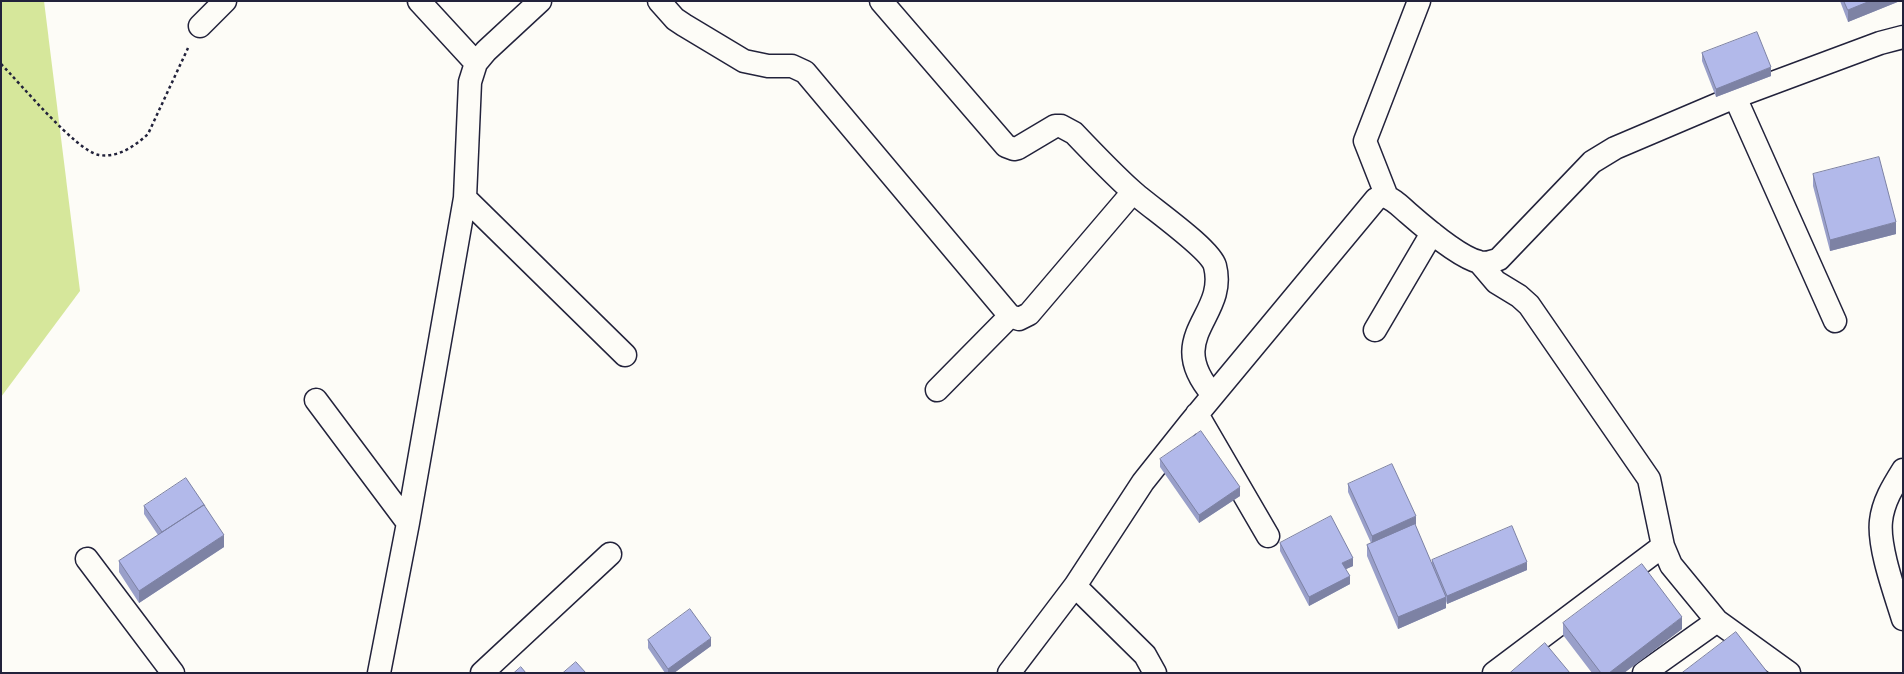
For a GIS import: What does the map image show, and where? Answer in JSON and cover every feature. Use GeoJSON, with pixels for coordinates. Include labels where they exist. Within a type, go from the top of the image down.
{"type":"FeatureCollection","features":[{"type":"Feature","properties":{"kind":"street"},"geometry":{"type":"LineString","coordinates":[[200,26],[225,1]]}},
{"type":"Feature","properties":{"kind":"street"},"geometry":{"type":"LineString","coordinates":[[419,1],[476,63]]}},
{"type":"Feature","properties":{"kind":"street"},"geometry":{"type":"LineString","coordinates":[[379,673],[408,523],[465,198],[470,82],[476,63],[486,51],[540,1]]}},
{"type":"Feature","properties":{"kind":"street"},"geometry":{"type":"LineString","coordinates":[[659,1],[684,26],[744,61],[768,66],[792,66],[804,72],[1010,316],[1019,319],[1029,314],[1133,192]]}},
{"type":"Feature","properties":{"kind":"street"},"geometry":{"type":"LineString","coordinates":[[881,1],[1006,146],[1014,149],[1050,128],[1061,126],[1074,133],[1133,192],[1199,245],[1215,265],[1216,280],[1214,297],[1194,339],[1193,357],[1197,373],[1213,395]]}},
{"type":"Feature","properties":{"kind":"street"},"geometry":{"type":"LineString","coordinates":[[1419,1],[1365,141],[1387,197],[1432,233],[1470,258],[1479,262],[1492,262],[1499,259],[1592,162],[1615,148],[1735,97],[1880,43],[1903,37]]}},
{"type":"Feature","properties":{"kind":"street"},"geometry":{"type":"LineString","coordinates":[[1735,97],[1835,321]]}},
{"type":"Feature","properties":{"kind":"street"},"geometry":{"type":"LineString","coordinates":[[1010,673],[1075,586],[1143,482],[1197,414],[1372,202],[1380,196],[1387,197]]}},
{"type":"Feature","properties":{"kind":"street"},"geometry":{"type":"LineString","coordinates":[[465,198],[625,355]]}},
{"type":"Feature","properties":{"kind":"street"},"geometry":{"type":"LineString","coordinates":[[1376,330],[1432,233]]}},
{"type":"Feature","properties":{"kind":"street"},"geometry":{"type":"LineString","coordinates":[[1479,262],[1496,282],[1519,296],[1529,305],[1649,479],[1663,546],[1671,565],[1717,621],[1789,673]]}},
{"type":"Feature","properties":{"kind":"street"},"geometry":{"type":"LineString","coordinates":[[937,390],[1010,316]]}},
{"type":"Feature","properties":{"kind":"street"},"geometry":{"type":"LineString","coordinates":[[316,400],[408,523]]}},
{"type":"Feature","properties":{"kind":"street"},"geometry":{"type":"LineString","coordinates":[[1197,414],[1268,536]]}},
{"type":"Feature","properties":{"kind":"street"},"geometry":{"type":"LineString","coordinates":[[1903,470],[1887,498],[1881,520],[1881,530],[1894,557],[1903,619]]}},
{"type":"Feature","properties":{"kind":"street"},"geometry":{"type":"LineString","coordinates":[[1494,673],[1663,546]]}},
{"type":"Feature","properties":{"kind":"street"},"geometry":{"type":"LineString","coordinates":[[482,673],[610,554]]}},
{"type":"Feature","properties":{"kind":"street"},"geometry":{"type":"LineString","coordinates":[[87,559],[173,673]]}},
{"type":"Feature","properties":{"kind":"street"},"geometry":{"type":"LineString","coordinates":[[1075,586],[1145,655],[1155,673]]}},
{"type":"Feature","properties":{"kind":"street"},"geometry":{"type":"LineString","coordinates":[[1644,673],[1717,621]]}},
{"type":"Feature","properties":{"kind":"path"},"geometry":{"type":"LineString","coordinates":[[1,64],[60,127],[78,143],[98,155],[118,154],[137,144],[148,134],[200,26]]}},
{"type":"Feature","properties":{"kind":"green space"},"geometry":{"type":"Polygon","coordinates":[[[1,1],[44,1],[80,291],[1,397],[1,1]]]}},
{"type":"Feature","properties":{"kind":"building"},"geometry":{"type":"Polygon","coordinates":[[[1844,1],[1870,1],[1848,10],[1844,1]]]}},
{"type":"Feature","properties":{"kind":"building"},"geometry":{"type":"Polygon","coordinates":[[[1757,32],[1771,67],[1716,89],[1702,53],[1757,32]]]}},
{"type":"Feature","properties":{"kind":"building"},"geometry":{"type":"Polygon","coordinates":[[[1879,157],[1896,222],[1830,240],[1813,174],[1879,157]]]}},
{"type":"Feature","properties":{"kind":"building"},"geometry":{"type":"Polygon","coordinates":[[[1201,431],[1240,487],[1199,515],[1160,459],[1201,431]]]}},
{"type":"Feature","properties":{"kind":"building"},"geometry":{"type":"Polygon","coordinates":[[[1392,464],[1416,516],[1372,536],[1348,484],[1392,464]]]}},
{"type":"Feature","properties":{"kind":"building"},"geometry":{"type":"Polygon","coordinates":[[[186,478],[205,506],[204,505],[162,532],[144,506],[186,478]]]}},
{"type":"Feature","properties":{"kind":"building"},"geometry":{"type":"Polygon","coordinates":[[[204,505],[224,535],[139,591],[119,561],[204,505]]]}},
{"type":"Feature","properties":{"kind":"building"},"geometry":{"type":"Polygon","coordinates":[[[1331,516],[1353,558],[1342,563],[1350,576],[1309,597],[1280,543],[1331,516]]]}},
{"type":"Feature","properties":{"kind":"building"},"geometry":{"type":"Polygon","coordinates":[[[1415,524],[1446,597],[1398,617],[1367,545],[1415,524]]]}},
{"type":"Feature","properties":{"kind":"building"},"geometry":{"type":"Polygon","coordinates":[[[1512,526],[1527,562],[1447,596],[1432,560],[1512,526]]]}},
{"type":"Feature","properties":{"kind":"building"},"geometry":{"type":"Polygon","coordinates":[[[1642,564],[1682,617],[1609,673],[1601,673],[1563,623],[1642,564]]]}},
{"type":"Feature","properties":{"kind":"building"},"geometry":{"type":"Polygon","coordinates":[[[690,609],[711,638],[668,669],[648,640],[690,609]]]}},
{"type":"Feature","properties":{"kind":"building"},"geometry":{"type":"Polygon","coordinates":[[[1736,632],[1768,673],[1682,673],[1736,632]]]}},
{"type":"Feature","properties":{"kind":"building"},"geometry":{"type":"Polygon","coordinates":[[[1545,643],[1570,673],[1510,673],[1545,643]]]}},
{"type":"Feature","properties":{"kind":"building"},"geometry":{"type":"Polygon","coordinates":[[[576,662],[586,673],[563,673],[576,662]]]}},
{"type":"Feature","properties":{"kind":"building"},"geometry":{"type":"Polygon","coordinates":[[[521,667],[526,673],[514,673],[521,667]]]}}]}
